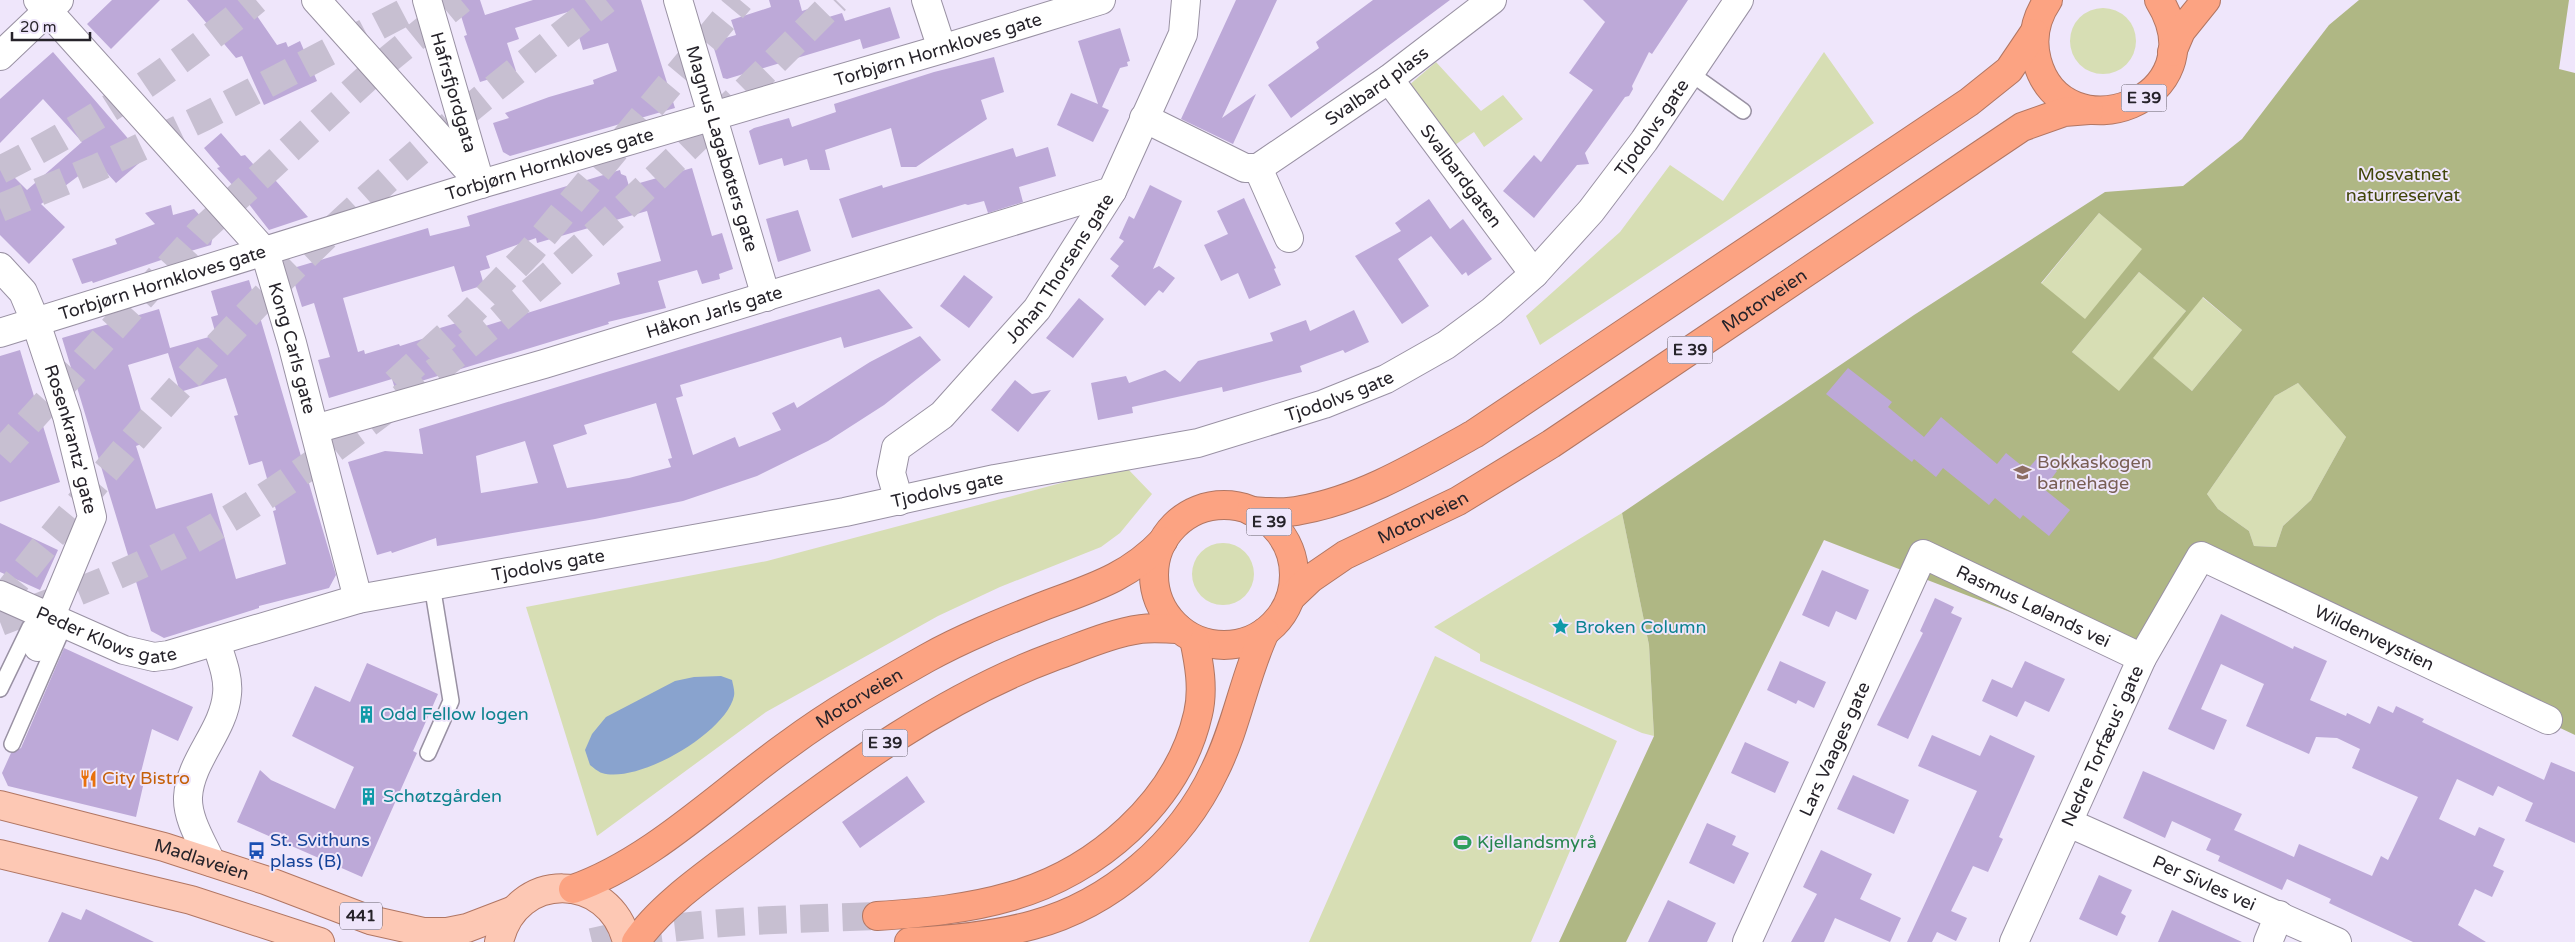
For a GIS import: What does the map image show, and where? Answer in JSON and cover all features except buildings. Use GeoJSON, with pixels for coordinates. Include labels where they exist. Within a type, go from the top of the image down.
{"type":"FeatureCollection","features":[{"type":"Feature","properties":{"kind":"highway","name":"E 39"},"geometry":{"type":"LineString","coordinates":[[2159,0],[2168,17],[2173,34],[2172,52]]}},
{"type":"Feature","properties":{"kind":"highway","name":"E 39"},"geometry":{"type":"LineString","coordinates":[[2037,14],[2034,50],[2038,67],[2046,82],[2058,94],[2073,104],[2089,110],[2117,110],[2143,99],[2163,78],[2181,31],[2206,0]]}},
{"type":"Feature","properties":{"kind":"highway","name":"E 39"},"geometry":{"type":"LineString","coordinates":[[1251,511],[1299,511],[1347,498],[1431,458],[1474,434],[1969,102],[2009,70],[2037,14]]}},
{"type":"Feature","properties":{"kind":"highway","name":"Motorveien"},"geometry":{"type":"LineString","coordinates":[[1291,597],[1310,579],[1346,555],[1458,500],[1535,454],[2022,127],[2064,112],[2089,110]]}},
{"type":"Feature","properties":{"kind":"highway","name":"E 39"},"geometry":{"type":"LineString","coordinates":[[877,916],[935,912],[1013,896],[1073,871],[1102,852],[1125,833],[1149,808],[1166,785],[1190,740],[1198,714],[1201,692],[1200,666],[1187,634],[1162,608],[1154,582],[1155,568],[1163,542],[1173,528],[1186,517],[1201,509],[1218,506],[1235,506],[1251,511],[1273,525],[1288,546],[1294,571],[1291,597],[1281,616],[1266,632],[1252,661],[1226,746],[1214,772],[1199,800],[1178,828],[1139,868],[1086,905],[1033,925],[1004,932],[909,942]]}},
{"type":"Feature","properties":{"kind":"highway","name":"Motorveien"},"geometry":{"type":"LineString","coordinates":[[573,889],[598,880],[633,860],[790,742],[928,657],[1016,616],[1119,576],[1148,558],[1163,542]]}},
{"type":"Feature","properties":{"kind":"highway","name":"E 39"},"geometry":{"type":"LineString","coordinates":[[636,942],[676,900],[863,758],[913,726],[999,680],[1076,648],[1116,634],[1142,629],[1187,634],[1212,644],[1231,645],[1249,641],[1266,632]]}},
{"type":"Feature","properties":{"kind":"main road","name":"Madlaveien"},"geometry":{"type":"LineString","coordinates":[[0,805],[131,838],[211,862],[370,920],[423,932],[447,932],[468,928],[514,910]]}},
{"type":"Feature","properties":{"kind":"main road","name":"441"},"geometry":{"type":"LineString","coordinates":[[0,854],[191,900],[320,942]]}},
{"type":"Feature","properties":{"kind":"main road","name":"441"},"geometry":{"type":"LineString","coordinates":[[499,942],[506,920],[514,910],[534,894],[560,888],[586,892],[608,906],[623,928],[626,942]]}},
{"type":"Feature","properties":{"kind":"street"},"geometry":{"type":"LineString","coordinates":[[316,0],[481,184]]}},
{"type":"Feature","properties":{"kind":"street","name":"Hafrsfjordgata"},"geometry":{"type":"LineString","coordinates":[[427,0],[481,184]]}},
{"type":"Feature","properties":{"kind":"street","name":"Magnus Lagabøters gate"},"geometry":{"type":"LineString","coordinates":[[678,0],[766,297]]}},
{"type":"Feature","properties":{"kind":"street"},"geometry":{"type":"LineString","coordinates":[[926,0],[942,49]]}},
{"type":"Feature","properties":{"kind":"street","name":"Torbjørn Hornkloves gate"},"geometry":{"type":"LineString","coordinates":[[0,333],[481,184],[711,115],[942,49],[1101,0]]}},
{"type":"Feature","properties":{"kind":"street","name":"Johan Thorsens gate"},"geometry":{"type":"LineString","coordinates":[[900,501],[891,473],[896,448],[942,415],[1037,309],[1112,191],[1183,34],[1186,0]]}},
{"type":"Feature","properties":{"kind":"street","name":"Svalbard plass"},"geometry":{"type":"LineString","coordinates":[[1258,168],[1389,79],[1492,0]]}},
{"type":"Feature","properties":{"kind":"street","name":"Tjodolvs gate"},"geometry":{"type":"LineString","coordinates":[[216,642],[358,599],[900,501],[995,480],[1198,443],[1324,404],[1386,379],[1446,345],[1492,311],[1534,274],[1591,211],[1644,141],[1739,0]]}},
{"type":"Feature","properties":{"kind":"street"},"geometry":{"type":"LineString","coordinates":[[0,56],[48,4]]}},
{"type":"Feature","properties":{"kind":"street","name":"Kong Carls gate"},"geometry":{"type":"LineString","coordinates":[[48,4],[265,252],[314,429],[358,599]]}},
{"type":"Feature","properties":{"kind":"street","name":"Svalbardgaten"},"geometry":{"type":"LineString","coordinates":[[1389,79],[1534,274]]}},
{"type":"Feature","properties":{"kind":"street"},"geometry":{"type":"LineString","coordinates":[[1144,118],[1245,168],[1258,168],[1289,238]]}},
{"type":"Feature","properties":{"kind":"street","name":"Håkon Jarls gate"},"geometry":{"type":"LineString","coordinates":[[314,429],[544,364],[1112,191]]}},
{"type":"Feature","properties":{"kind":"street","name":"Rosenkrantz' gate"},"geometry":{"type":"LineString","coordinates":[[0,267],[23,292],[36,323],[67,416],[92,517],[46,628]]}},
{"type":"Feature","properties":{"kind":"street","name":"Rasmus Lølands vei"},"geometry":{"type":"LineString","coordinates":[[1922,554],[2142,658]]}},
{"type":"Feature","properties":{"kind":"street","name":"Lars Vaages gate"},"geometry":{"type":"LineString","coordinates":[[1747,942],[1922,554]]}},
{"type":"Feature","properties":{"kind":"street","name":"Nedre Torfæus' gate"},"geometry":{"type":"LineString","coordinates":[[2014,942],[2142,658],[2201,556]]}},
{"type":"Feature","properties":{"kind":"street","name":"Wildenveystien"},"geometry":{"type":"LineString","coordinates":[[2201,556],[2548,720]]}},
{"type":"Feature","properties":{"kind":"street","name":"Peder Klows gate"},"geometry":{"type":"LineString","coordinates":[[0,595],[46,628],[154,657],[216,642]]}},
{"type":"Feature","properties":{"kind":"street"},"geometry":{"type":"LineString","coordinates":[[211,862],[192,817],[188,799],[190,785],[224,708],[227,692],[216,642]]}},
{"type":"Feature","properties":{"kind":"street","name":"Per Sivles vei"},"geometry":{"type":"LineString","coordinates":[[2069,823],[2337,942]]}},
{"type":"Feature","properties":{"kind":"street"},"geometry":{"type":"LineString","coordinates":[[2268,941],[2279,915]]}},
{"type":"Feature","properties":{"kind":"lane"},"geometry":{"type":"LineString","coordinates":[[1690,73],[1743,111]]}},
{"type":"Feature","properties":{"kind":"lane"},"geometry":{"type":"LineString","coordinates":[[428,753],[451,701],[432,585]]}},
{"type":"Feature","properties":{"kind":"lane"},"geometry":{"type":"LineString","coordinates":[[0,689],[46,628]]}},
{"type":"Feature","properties":{"kind":"lane"},"geometry":{"type":"LineString","coordinates":[[12,744],[46,628]]}},
{"type":"Feature","properties":{"kind":"green space","name":"Mosvatnet naturreservat"},"geometry":{"type":"Polygon","coordinates":[[[2359,0],[2569,0],[2559,69],[2575,73],[2575,735],[2190,553],[2126,657],[1824,540],[1626,942],[1559,942],[1654,736],[1649,645],[1622,513],[1914,315],[2105,192],[2183,186],[2242,139],[2329,25],[2359,0]],[[2099,213],[2041,283],[2085,319],[2142,249],[2099,213]],[[2139,272],[2072,352],[2119,391],[2186,311],[2139,272]],[[2203,297],[2153,358],[2192,391],[2242,330],[2203,297]],[[2298,383],[2275,396],[2207,494],[2218,509],[2249,531],[2254,546],[2276,547],[2283,526],[2311,500],[2346,437],[2298,383]]]}},
{"type":"Feature","properties":{"kind":"green space"},"geometry":{"type":"Polygon","coordinates":[[[2103,8],[2116,11],[2126,18],[2133,28],[2136,41],[2133,54],[2126,64],[2116,71],[2103,74],[2090,71],[2080,64],[2073,54],[2070,41],[2073,28],[2080,18],[2090,11],[2103,8]]]}},
{"type":"Feature","properties":{"kind":"green space"},"geometry":{"type":"Polygon","coordinates":[[[1824,52],[1874,123],[1540,345],[1526,316],[1620,232],[1670,165],[1723,201],[1824,52]]]}},
{"type":"Feature","properties":{"kind":"green space"},"geometry":{"type":"Polygon","coordinates":[[[1436,62],[1481,111],[1503,95],[1523,119],[1484,147],[1474,132],[1452,147],[1408,86],[1436,62]]]}},
{"type":"Feature","properties":{"kind":"green space"},"geometry":{"type":"Polygon","coordinates":[[[2099,213],[2143,249],[2085,320],[2041,284],[2099,213]]]}},
{"type":"Feature","properties":{"kind":"green space"},"geometry":{"type":"Polygon","coordinates":[[[2139,272],[2186,311],[2119,392],[2072,352],[2139,272]]]}},
{"type":"Feature","properties":{"kind":"green space"},"geometry":{"type":"Polygon","coordinates":[[[2202,297],[2242,330],[2192,391],[2152,358],[2202,297]]]}},
{"type":"Feature","properties":{"kind":"green space"},"geometry":{"type":"Polygon","coordinates":[[[2298,383],[2346,437],[2311,500],[2283,526],[2276,547],[2254,546],[2249,531],[2218,509],[2207,494],[2275,396],[2298,383]]]}},
{"type":"Feature","properties":{"kind":"green space"},"geometry":{"type":"Polygon","coordinates":[[[1125,466],[1152,494],[1120,533],[1101,547],[1000,587],[938,616],[766,712],[597,836],[526,607],[767,561],[1125,466]]]}},
{"type":"Feature","properties":{"kind":"green space"},"geometry":{"type":"Polygon","coordinates":[[[1622,513],[1649,645],[1654,736],[1642,733],[1480,661],[1480,654],[1434,627],[1622,513]]]}},
{"type":"Feature","properties":{"kind":"green space"},"geometry":{"type":"Polygon","coordinates":[[[1223,543],[1235,545],[1245,552],[1252,562],[1254,574],[1252,586],[1245,596],[1235,603],[1223,605],[1211,603],[1201,596],[1194,586],[1192,574],[1194,562],[1201,552],[1211,545],[1223,543]]]}},
{"type":"Feature","properties":{"kind":"green space","name":"Kjellandsmyrå"},"geometry":{"type":"Polygon","coordinates":[[[1435,656],[1617,741],[1531,942],[1309,942],[1435,656]]]}},
{"type":"Feature","properties":{"kind":"water"},"geometry":{"type":"Polygon","coordinates":[[[721,676],[732,680],[734,696],[728,710],[698,740],[657,763],[637,771],[618,774],[602,773],[590,765],[585,750],[592,734],[606,717],[675,681],[694,677],[721,676]]]}},
{"type":"Feature","properties":{"kind":"tunnel"},"geometry":{"type":"LineString","coordinates":[[0,170],[101,114],[133,93],[196,48],[256,0]]}},
{"type":"Feature","properties":{"kind":"tunnel"},"geometry":{"type":"LineString","coordinates":[[0,208],[99,167],[204,117],[428,0]]}},
{"type":"Feature","properties":{"kind":"tunnel"},"geometry":{"type":"LineString","coordinates":[[0,454],[201,231],[379,67],[461,0]]}},
{"type":"Feature","properties":{"kind":"tunnel"},"geometry":{"type":"LineString","coordinates":[[0,602],[70,514],[142,429],[217,346],[295,266],[332,230],[447,128],[606,0]]}},
{"type":"Feature","properties":{"kind":"tunnel"},"geometry":{"type":"LineString","coordinates":[[395,383],[470,314],[531,251],[740,0]]}},
{"type":"Feature","properties":{"kind":"tunnel"},"geometry":{"type":"LineString","coordinates":[[0,622],[126,572],[199,536],[274,491],[391,406],[451,359],[566,261],[729,107],[836,0]]}},
{"type":"Feature","properties":{"kind":"tunnel"},"geometry":{"type":"LineString","coordinates":[[592,942],[662,929],[698,925],[877,916]]}},
{"type":"Feature","properties":{"kind":"place","name":"Bokkaskogen barnehage"},"geometry":{"type":"Point","coordinates":[2023,472]}},
{"type":"Feature","properties":{"kind":"place","name":"Broken Column"},"geometry":{"type":"Point","coordinates":[1561,627]}},
{"type":"Feature","properties":{"kind":"place","name":"Odd Fellow logen"},"geometry":{"type":"Point","coordinates":[366,714]}},
{"type":"Feature","properties":{"kind":"place","name":"City Bistro"},"geometry":{"type":"Point","coordinates":[88,778]}},
{"type":"Feature","properties":{"kind":"place","name":"Schøtzgården"},"geometry":{"type":"Point","coordinates":[369,796]}},
{"type":"Feature","properties":{"kind":"place","name":"Kjellandsmyrå"},"geometry":{"type":"Point","coordinates":[1463,842]}},
{"type":"Feature","properties":{"kind":"place","name":"St. Svithuns plass (B)"},"geometry":{"type":"Point","coordinates":[256,850]}}]}
